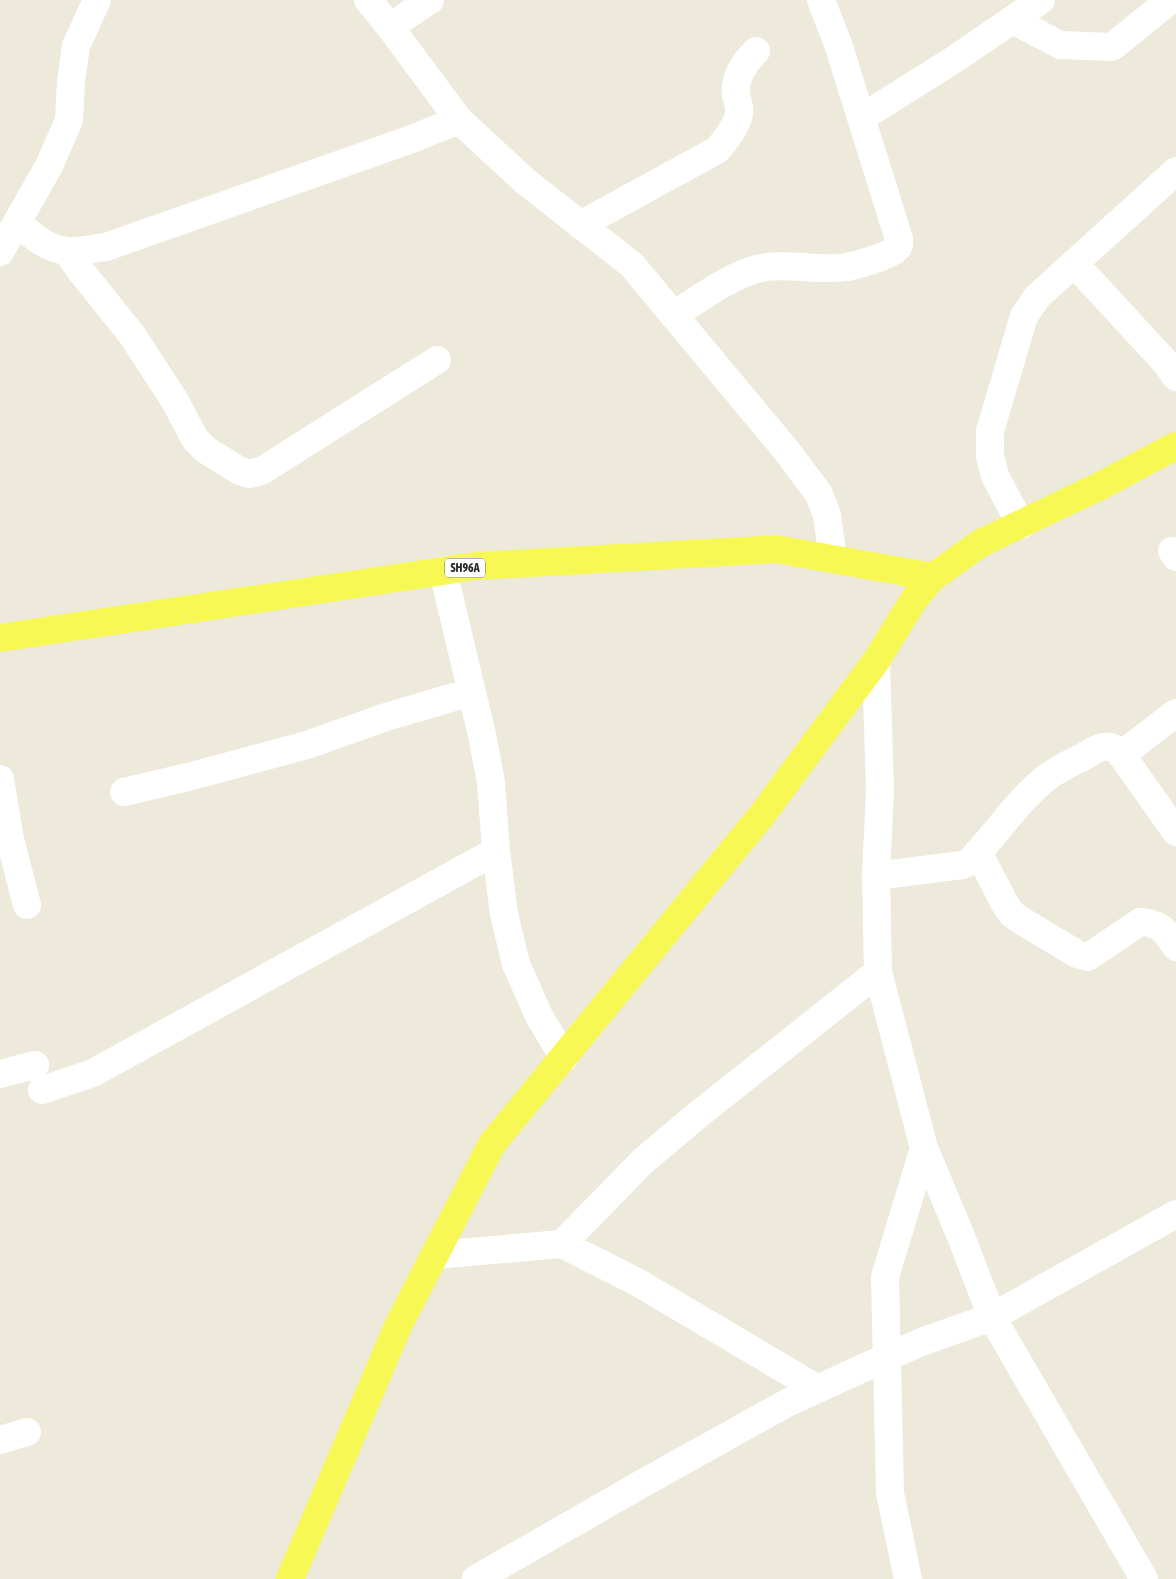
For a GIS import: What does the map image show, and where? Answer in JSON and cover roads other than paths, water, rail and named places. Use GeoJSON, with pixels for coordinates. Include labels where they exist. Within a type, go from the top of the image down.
{"type":"FeatureCollection","features":[{"type":"Feature","properties":{"kind":"main road"},"geometry":{"type":"LineString","coordinates":[[290,1579],[399,1324],[492,1144],[762,816],[876,661],[915,598],[933,577],[981,544],[1100,486],[1176,446]]}},
{"type":"Feature","properties":{"kind":"main road","name":"SH96A"},"geometry":{"type":"LineString","coordinates":[[0,638],[476,566],[776,548],[933,577]]}},
{"type":"Feature","properties":{"kind":"street"},"geometry":{"type":"LineString","coordinates":[[0,252],[49,166],[69,120],[71,82],[76,46],[97,0]]}},
{"type":"Feature","properties":{"kind":"street"},"geometry":{"type":"LineString","coordinates":[[368,0],[459,120],[525,181],[632,265],[786,450],[819,494],[827,515],[833,559]]}},
{"type":"Feature","properties":{"kind":"street"},"geometry":{"type":"LineString","coordinates":[[390,27],[430,0]]}},
{"type":"Feature","properties":{"kind":"street"},"geometry":{"type":"LineString","coordinates":[[673,315],[751,270],[768,267],[847,268],[887,255],[895,251],[900,245],[839,47],[821,0]]}},
{"type":"Feature","properties":{"kind":"street"},"geometry":{"type":"LineString","coordinates":[[861,118],[955,59],[1041,0]]}},
{"type":"Feature","properties":{"kind":"street"},"geometry":{"type":"LineString","coordinates":[[1013,20],[1060,45],[1112,47],[1170,0]]}},
{"type":"Feature","properties":{"kind":"street"},"geometry":{"type":"LineString","coordinates":[[580,225],[717,150],[726,139],[738,117],[740,108],[736,86],[738,75],[746,61],[756,51]]}},
{"type":"Feature","properties":{"kind":"street"},"geometry":{"type":"LineString","coordinates":[[17,222],[32,237],[67,251],[106,247],[400,144],[459,120]]}},
{"type":"Feature","properties":{"kind":"street"},"geometry":{"type":"LineString","coordinates":[[1021,524],[995,476],[990,456],[990,431],[1024,316],[1037,297],[1176,171]]}},
{"type":"Feature","properties":{"kind":"street"},"geometry":{"type":"LineString","coordinates":[[67,251],[132,335],[175,401],[195,439],[206,450],[240,471],[250,474],[263,470],[438,360]]}},
{"type":"Feature","properties":{"kind":"street"},"geometry":{"type":"LineString","coordinates":[[1074,263],[1167,364],[1176,377]]}},
{"type":"Feature","properties":{"kind":"street"},"geometry":{"type":"LineString","coordinates":[[443,571],[491,782],[496,851],[504,914],[516,964],[539,1016],[564,1058]]}},
{"type":"Feature","properties":{"kind":"street"},"geometry":{"type":"LineString","coordinates":[[876,661],[880,790],[876,876],[878,972],[924,1148],[992,1317],[1144,1579]]}},
{"type":"Feature","properties":{"kind":"street"},"geometry":{"type":"LineString","coordinates":[[124,792],[307,745],[386,717],[471,692]]}},
{"type":"Feature","properties":{"kind":"street"},"geometry":{"type":"LineString","coordinates":[[1121,755],[1176,713]]}},
{"type":"Feature","properties":{"kind":"street"},"geometry":{"type":"LineString","coordinates":[[876,876],[969,862],[1046,778],[1067,765],[1107,746],[1118,750],[1176,832]]}},
{"type":"Feature","properties":{"kind":"street"},"geometry":{"type":"LineString","coordinates":[[0,779],[10,839],[27,904]]}},
{"type":"Feature","properties":{"kind":"street"},"geometry":{"type":"LineString","coordinates":[[0,1074],[38,1077],[93,1073],[496,851]]}},
{"type":"Feature","properties":{"kind":"street"},"geometry":{"type":"LineString","coordinates":[[978,852],[1012,914],[1077,954],[1088,957],[1140,922],[1154,923],[1163,929],[1176,947]]}},
{"type":"Feature","properties":{"kind":"street"},"geometry":{"type":"LineString","coordinates":[[562,1244],[642,1162],[694,1118],[878,972]]}},
{"type":"Feature","properties":{"kind":"street"},"geometry":{"type":"LineString","coordinates":[[908,1579],[890,1493],[885,1277],[924,1148]]}},
{"type":"Feature","properties":{"kind":"street"},"geometry":{"type":"LineString","coordinates":[[476,1579],[787,1403],[887,1357],[992,1317],[1176,1214]]}},
{"type":"Feature","properties":{"kind":"street"},"geometry":{"type":"LineString","coordinates":[[435,1255],[562,1244],[637,1282],[818,1389]]}},
{"type":"Feature","properties":{"kind":"street"},"geometry":{"type":"LineString","coordinates":[[0,1440],[27,1432]]}}]}
